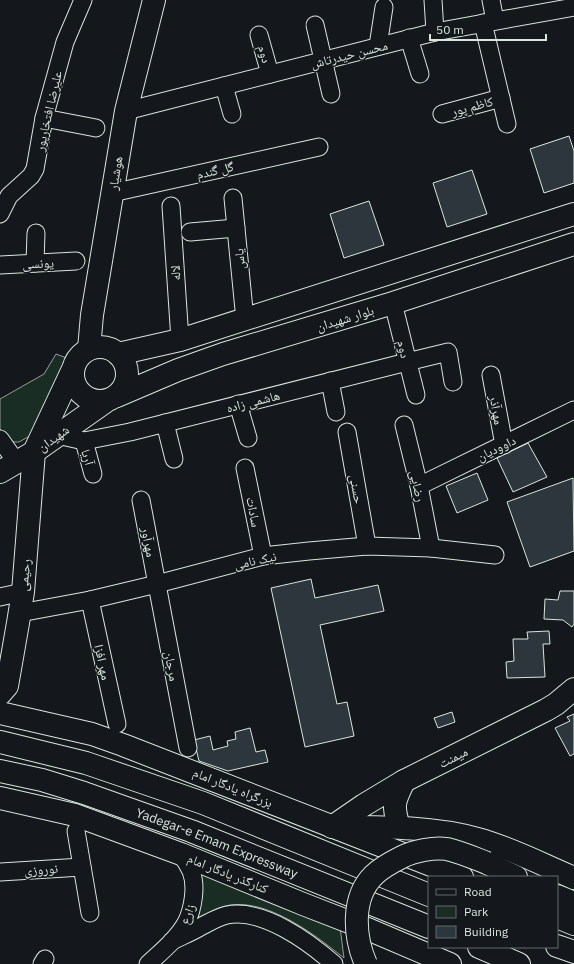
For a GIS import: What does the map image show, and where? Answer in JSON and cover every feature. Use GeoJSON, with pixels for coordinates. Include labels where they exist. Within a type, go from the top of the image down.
{"type":"FeatureCollection","features":[{"type":"Feature","properties":{"kind":"main road","name":"هوشیار"},"geometry":{"type":"LineString","coordinates":[[89,349],[92,315],[126,111],[154,0]]}},
{"type":"Feature","properties":{"kind":"main road"},"geometry":{"type":"LineString","coordinates":[[118,354],[180,340],[574,214]]}},
{"type":"Feature","properties":{"kind":"main road","name":"بلوار شهیدان"},"geometry":{"type":"LineString","coordinates":[[111,399],[189,366],[223,354],[393,303],[574,244]]}},
{"type":"Feature","properties":{"kind":"main road"},"geometry":{"type":"LineString","coordinates":[[17,462],[73,369],[78,357],[89,349],[103,347],[111,349],[124,360],[128,376],[126,384],[111,399],[98,402],[89,400],[82,395],[76,387],[73,378],[73,369]]}},
{"type":"Feature","properties":{"kind":"main road","name":"شهیدان"},"geometry":{"type":"LineString","coordinates":[[17,462],[111,399]]}},
{"type":"Feature","properties":{"kind":"main road","name":"رحیمی"},"geometry":{"type":"LineString","coordinates":[[0,694],[7,686],[20,613],[30,501],[17,462]]}},
{"type":"Feature","properties":{"kind":"main road"},"geometry":{"type":"LineString","coordinates":[[0,477],[5,476],[14,478],[20,483],[30,501]]}},
{"type":"Feature","properties":{"kind":"main road","name":"میمنت"},"geometry":{"type":"LineString","coordinates":[[332,827],[364,805],[404,781],[546,710],[574,689]]}},
{"type":"Feature","properties":{"kind":"main road","name":"بزرگراه یادگار امام"},"geometry":{"type":"LineString","coordinates":[[0,713],[92,734],[214,779],[332,827],[459,876]]}},
{"type":"Feature","properties":{"kind":"main road"},"geometry":{"type":"LineString","coordinates":[[0,742],[86,763],[203,804],[428,895]]}},
{"type":"Feature","properties":{"kind":"main road","name":"Yadegar-e Emam Expressway"},"geometry":{"type":"LineString","coordinates":[[0,772],[42,780],[191,831],[428,927]]}},
{"type":"Feature","properties":{"kind":"main road"},"geometry":{"type":"LineString","coordinates":[[399,827],[396,814],[396,798],[404,781]]}},
{"type":"Feature","properties":{"kind":"main road","name":"کنارگذر یادگار امام"},"geometry":{"type":"LineString","coordinates":[[0,798],[75,815],[181,854],[450,964]]}},
{"type":"Feature","properties":{"kind":"main road"},"geometry":{"type":"LineString","coordinates":[[332,827],[399,827],[449,832],[479,839],[574,878]]}},
{"type":"Feature","properties":{"kind":"main road"},"geometry":{"type":"LineString","coordinates":[[366,964],[362,956],[358,937],[357,918],[359,903],[373,876],[387,864],[407,854],[424,850],[446,849],[487,863],[514,876]]}},
{"type":"Feature","properties":{"kind":"main road"},"geometry":{"type":"LineString","coordinates":[[558,896],[574,903]]}},
{"type":"Feature","properties":{"kind":"main road"},"geometry":{"type":"LineString","coordinates":[[558,917],[574,924]]}},
{"type":"Feature","properties":{"kind":"main road"},"geometry":{"type":"LineString","coordinates":[[558,946],[574,952]]}},
{"type":"Feature","properties":{"kind":"main road"},"geometry":{"type":"LineString","coordinates":[[481,948],[519,964]]}},
{"type":"Feature","properties":{"kind":"street","name":"علیرضا افتخارپور"},"geometry":{"type":"LineString","coordinates":[[0,214],[9,196],[31,176],[35,169],[44,118],[64,42],[83,0]]}},
{"type":"Feature","properties":{"kind":"street"},"geometry":{"type":"LineString","coordinates":[[433,0],[435,32]]}},
{"type":"Feature","properties":{"kind":"street","name":"کاظم پور"},"geometry":{"type":"LineString","coordinates":[[491,0],[489,22],[501,98],[507,124]]}},
{"type":"Feature","properties":{"kind":"street","name":"محسن حیدرتاش"},"geometry":{"type":"LineString","coordinates":[[126,111],[409,38],[574,6]]}},
{"type":"Feature","properties":{"kind":"street"},"geometry":{"type":"LineString","coordinates":[[378,46],[384,7]]}},
{"type":"Feature","properties":{"kind":"street"},"geometry":{"type":"LineString","coordinates":[[315,25],[331,94]]}},
{"type":"Feature","properties":{"kind":"street","name":"دوم"},"geometry":{"type":"LineString","coordinates":[[259,35],[270,74]]}},
{"type":"Feature","properties":{"kind":"street"},"geometry":{"type":"LineString","coordinates":[[409,38],[420,74]]}},
{"type":"Feature","properties":{"kind":"street"},"geometry":{"type":"LineString","coordinates":[[224,86],[232,114]]}},
{"type":"Feature","properties":{"kind":"street","name":"کاظم پور"},"geometry":{"type":"LineString","coordinates":[[442,114],[501,98]]}},
{"type":"Feature","properties":{"kind":"street"},"geometry":{"type":"LineString","coordinates":[[44,118],[96,128]]}},
{"type":"Feature","properties":{"kind":"street","name":"گل گندم"},"geometry":{"type":"LineString","coordinates":[[112,193],[319,147]]}},
{"type":"Feature","properties":{"kind":"street","name":"یاس"},"geometry":{"type":"LineString","coordinates":[[234,198],[245,320]]}},
{"type":"Feature","properties":{"kind":"street","name":"لاله"},"geometry":{"type":"LineString","coordinates":[[171,206],[180,340]]}},
{"type":"Feature","properties":{"kind":"street"},"geometry":{"type":"LineString","coordinates":[[190,232],[236,228]]}},
{"type":"Feature","properties":{"kind":"street"},"geometry":{"type":"LineString","coordinates":[[35,263],[36,233]]}},
{"type":"Feature","properties":{"kind":"street","name":"یونسی"},"geometry":{"type":"LineString","coordinates":[[0,265],[76,261]]}},
{"type":"Feature","properties":{"kind":"street","name":"دوم"},"geometry":{"type":"LineString","coordinates":[[393,303],[416,395]]}},
{"type":"Feature","properties":{"kind":"street","name":"هاشمی زاده"},"geometry":{"type":"LineString","coordinates":[[57,435],[84,441],[130,432],[448,352],[453,382]]}},
{"type":"Feature","properties":{"kind":"street","name":"مهرآذر"},"geometry":{"type":"LineString","coordinates":[[491,375],[504,444]]}},
{"type":"Feature","properties":{"kind":"street"},"geometry":{"type":"LineString","coordinates":[[330,381],[336,412]]}},
{"type":"Feature","properties":{"kind":"street"},"geometry":{"type":"LineString","coordinates":[[238,404],[248,438]]}},
{"type":"Feature","properties":{"kind":"street","name":"داوودیان"},"geometry":{"type":"LineString","coordinates":[[419,486],[504,444],[572,416]]}},
{"type":"Feature","properties":{"kind":"street"},"geometry":{"type":"LineString","coordinates":[[165,423],[174,460]]}},
{"type":"Feature","properties":{"kind":"street","name":"رضایی"},"geometry":{"type":"LineString","coordinates":[[404,425],[419,486],[431,548]]}},
{"type":"Feature","properties":{"kind":"street","name":"حسنی"},"geometry":{"type":"LineString","coordinates":[[347,432],[367,546]]}},
{"type":"Feature","properties":{"kind":"street"},"geometry":{"type":"LineString","coordinates":[[0,439],[17,462]]}},
{"type":"Feature","properties":{"kind":"street","name":"آریا"},"geometry":{"type":"LineString","coordinates":[[84,441],[93,474]]}},
{"type":"Feature","properties":{"kind":"street","name":"سادات"},"geometry":{"type":"LineString","coordinates":[[245,468],[263,556]]}},
{"type":"Feature","properties":{"kind":"street","name":"مهرآور"},"geometry":{"type":"LineString","coordinates":[[141,500],[157,584]]}},
{"type":"Feature","properties":{"kind":"street","name":"نیک نامی"},"geometry":{"type":"LineString","coordinates":[[20,613],[90,600],[263,556],[367,546],[431,548],[495,555]]}},
{"type":"Feature","properties":{"kind":"street","name":"مرجان"},"geometry":{"type":"LineString","coordinates":[[157,584],[188,748]]}},
{"type":"Feature","properties":{"kind":"street"},"geometry":{"type":"LineString","coordinates":[[0,598],[22,592]]}},
{"type":"Feature","properties":{"kind":"street","name":"مهر افزا"},"geometry":{"type":"LineString","coordinates":[[90,600],[117,724]]}},
{"type":"Feature","properties":{"kind":"street"},"geometry":{"type":"LineString","coordinates":[[76,830],[90,913]]}},
{"type":"Feature","properties":{"kind":"street","name":"زارع"},"geometry":{"type":"LineString","coordinates":[[148,964],[172,941],[186,923],[191,908],[194,886],[192,872],[181,854]]}},
{"type":"Feature","properties":{"kind":"street","name":"نوروزی"},"geometry":{"type":"LineString","coordinates":[[0,872],[82,867]]}},
{"type":"Feature","properties":{"kind":"street"},"geometry":{"type":"LineString","coordinates":[[172,941],[217,918],[227,915],[250,915],[292,932],[334,964]]}},
{"type":"Feature","properties":{"kind":"green space"},"geometry":{"type":"Polygon","coordinates":[[[56,354],[72,360],[37,432],[19,442],[10,440],[0,429],[0,399],[44,374],[56,354]]]}},
{"type":"Feature","properties":{"kind":"green space"},"geometry":{"type":"Polygon","coordinates":[[[200,871],[340,927],[344,958],[302,927],[269,910],[252,906],[235,905],[219,908],[193,923],[200,871]]]}},
{"type":"Feature","properties":{"kind":"building"},"geometry":{"type":"Polygon","coordinates":[[[569,136],[574,151],[574,183],[544,193],[530,149],[569,136]]]}},
{"type":"Feature","properties":{"kind":"building"},"geometry":{"type":"Polygon","coordinates":[[[472,170],[487,214],[447,227],[433,183],[472,170]]]}},
{"type":"Feature","properties":{"kind":"building"},"geometry":{"type":"Polygon","coordinates":[[[369,201],[384,245],[344,258],[330,214],[369,201]]]}},
{"type":"Feature","properties":{"kind":"building"},"geometry":{"type":"Polygon","coordinates":[[[528,443],[547,477],[513,492],[497,458],[528,443]]]}},
{"type":"Feature","properties":{"kind":"building"},"geometry":{"type":"Polygon","coordinates":[[[477,473],[488,500],[457,513],[446,486],[477,473]]]}},
{"type":"Feature","properties":{"kind":"building"},"geometry":{"type":"Polygon","coordinates":[[[573,478],[574,551],[530,567],[507,502],[573,478]]]}},
{"type":"Feature","properties":{"kind":"building"},"geometry":{"type":"Polygon","coordinates":[[[311,579],[315,598],[378,585],[384,611],[320,625],[337,704],[347,702],[354,736],[305,747],[271,588],[311,579]]]}},
{"type":"Feature","properties":{"kind":"building"},"geometry":{"type":"Polygon","coordinates":[[[560,591],[574,591],[574,624],[572,627],[563,620],[544,619],[545,599],[558,600],[560,591]]]}},
{"type":"Feature","properties":{"kind":"building"},"geometry":{"type":"Polygon","coordinates":[[[549,631],[550,644],[543,644],[545,677],[507,678],[506,662],[514,661],[513,639],[528,639],[527,632],[549,631]]]}},
{"type":"Feature","properties":{"kind":"building"},"geometry":{"type":"Polygon","coordinates":[[[452,712],[455,722],[438,728],[434,718],[452,712]]]}},
{"type":"Feature","properties":{"kind":"building"},"geometry":{"type":"Polygon","coordinates":[[[574,714],[574,754],[570,756],[555,728],[570,721],[567,717],[574,714]]]}},
{"type":"Feature","properties":{"kind":"building"},"geometry":{"type":"Polygon","coordinates":[[[250,728],[256,752],[265,750],[268,762],[228,771],[199,761],[194,740],[210,736],[213,750],[228,746],[227,741],[236,739],[235,732],[250,728]]]}}]}
